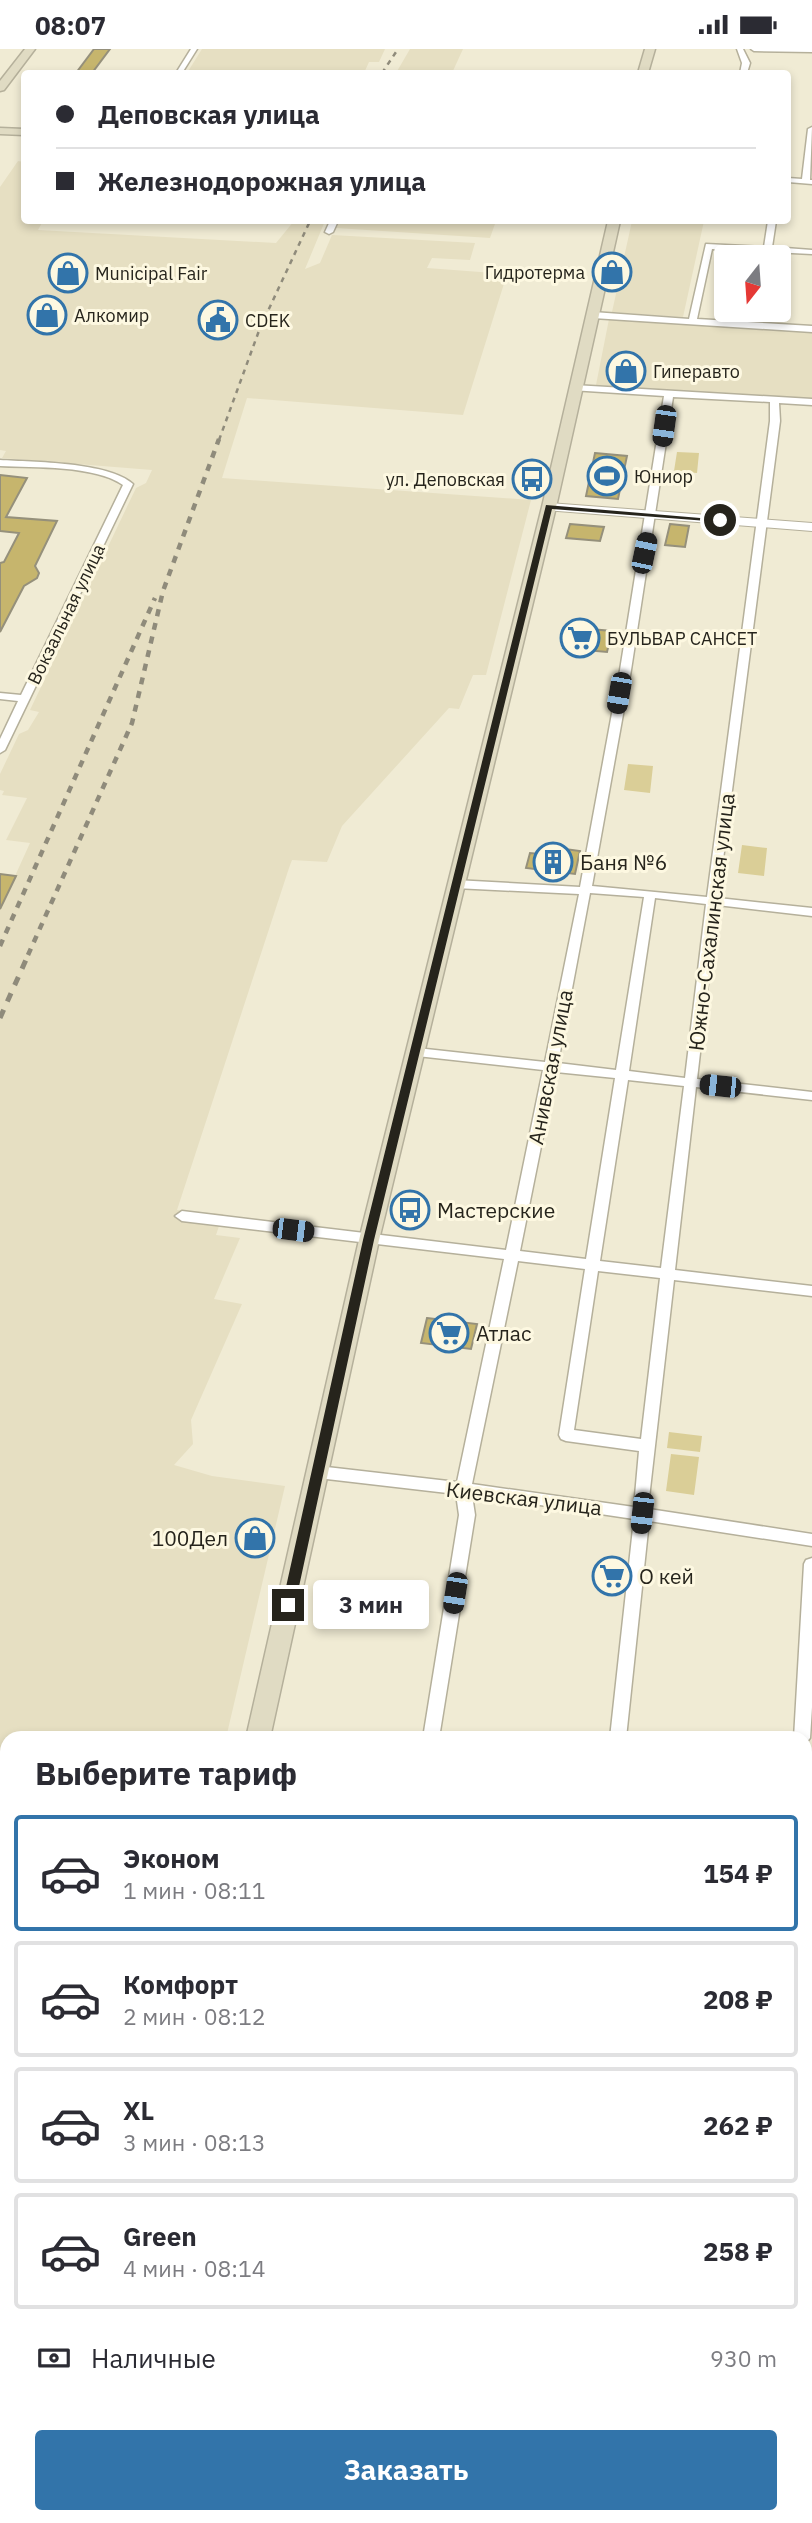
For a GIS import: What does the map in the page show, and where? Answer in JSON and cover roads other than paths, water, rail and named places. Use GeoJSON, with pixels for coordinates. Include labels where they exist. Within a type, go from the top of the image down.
{"type":"FeatureCollection","features":[{"type":"Feature","properties":{"kind":"main road"},"geometry":{"type":"LineString","coordinates":[[0,88],[30,49]]}},
{"type":"Feature","properties":{"kind":"main road"},"geometry":{"type":"LineString","coordinates":[[644,70],[650,49]]}},
{"type":"Feature","properties":{"kind":"main road"},"geometry":{"type":"LineString","coordinates":[[0,131],[21,132]]}},
{"type":"Feature","properties":{"kind":"main road"},"geometry":{"type":"LineString","coordinates":[[260,1731],[369,1240],[549,507],[613,224]]}},
{"type":"Feature","properties":{"kind":"street"},"geometry":{"type":"LineString","coordinates":[[181,70],[194,49]]}},
{"type":"Feature","properties":{"kind":"street"},"geometry":{"type":"LineString","coordinates":[[740,49],[746,63],[745,70]]}},
{"type":"Feature","properties":{"kind":"street"},"geometry":{"type":"LineString","coordinates":[[754,49],[812,50]]}},
{"type":"Feature","properties":{"kind":"street"},"geometry":{"type":"LineString","coordinates":[[791,180],[809,181],[812,129]]}},
{"type":"Feature","properties":{"kind":"street"},"geometry":{"type":"LineString","coordinates":[[329,232],[333,224]]}},
{"type":"Feature","properties":{"kind":"street"},"geometry":{"type":"LineString","coordinates":[[769,245],[772,224]]}},
{"type":"Feature","properties":{"kind":"street"},"geometry":{"type":"LineString","coordinates":[[693,320],[709,246],[714,246]]}},
{"type":"Feature","properties":{"kind":"street"},"geometry":{"type":"LineString","coordinates":[[791,251],[812,253]]}},
{"type":"Feature","properties":{"kind":"street"},"geometry":{"type":"LineString","coordinates":[[593,315],[812,329]]}},
{"type":"Feature","properties":{"kind":"street"},"geometry":{"type":"LineString","coordinates":[[574,388],[812,402]]}},
{"type":"Feature","properties":{"kind":"street","name":"Анивская улица"},"geometry":{"type":"LineString","coordinates":[[432,1731],[467,1515],[463,1489],[585,890],[652,515],[669,395]]}},
{"type":"Feature","properties":{"kind":"street","name":"Южно-Сахалинская улица"},"geometry":{"type":"LineString","coordinates":[[619,1731],[642,1513],[641,1498],[712,901],[775,421],[774,399]]}},
{"type":"Feature","properties":{"kind":"street","name":"Вокзальная улица"},"geometry":{"type":"LineString","coordinates":[[0,463],[106,473],[124,478],[128,484],[128,489],[0,750]]}},
{"type":"Feature","properties":{"kind":"street"},"geometry":{"type":"LineString","coordinates":[[549,507],[812,527]]}},
{"type":"Feature","properties":{"kind":"street"},"geometry":{"type":"LineString","coordinates":[[0,696],[25,698]]}},
{"type":"Feature","properties":{"kind":"street"},"geometry":{"type":"LineString","coordinates":[[455,884],[650,894],[812,912]]}},
{"type":"Feature","properties":{"kind":"street"},"geometry":{"type":"LineString","coordinates":[[648,1446],[566,1435],[650,894]]}},
{"type":"Feature","properties":{"kind":"street"},"geometry":{"type":"LineString","coordinates":[[416,1052],[812,1096]]}},
{"type":"Feature","properties":{"kind":"street"},"geometry":{"type":"LineString","coordinates":[[182,1216],[812,1291]]}},
{"type":"Feature","properties":{"kind":"street","name":"Киевская улица"},"geometry":{"type":"LineString","coordinates":[[318,1472],[642,1513],[812,1540]]}},
{"type":"Feature","properties":{"kind":"street"},"geometry":{"type":"LineString","coordinates":[[802,1731],[812,1564]]}},
{"type":"Feature","properties":{"kind":"railway"},"geometry":{"type":"LineString","coordinates":[[384,70],[398,49]]}},
{"type":"Feature","properties":{"kind":"railway"},"geometry":{"type":"LineString","coordinates":[[219,440],[260,328],[309,224]]}},
{"type":"Feature","properties":{"kind":"railway"},"geometry":{"type":"LineString","coordinates":[[28,955],[132,723],[163,591],[219,439]]}},
{"type":"Feature","properties":{"kind":"railway"},"geometry":{"type":"LineString","coordinates":[[0,946],[155,598]]}},
{"type":"Feature","properties":{"kind":"railway"},"geometry":{"type":"LineString","coordinates":[[0,1018],[29,953]]}},
{"type":"Feature","properties":{"kind":"place","name":"Гидротерма"},"geometry":{"type":"Point","coordinates":[612,272]}},
{"type":"Feature","properties":{"kind":"place","name":"Municipal Fair"},"geometry":{"type":"Point","coordinates":[68,273]}},
{"type":"Feature","properties":{"kind":"place","name":"Алкомир"},"geometry":{"type":"Point","coordinates":[47,315]}},
{"type":"Feature","properties":{"kind":"place","name":"CDEK"},"geometry":{"type":"Point","coordinates":[218,320]}},
{"type":"Feature","properties":{"kind":"place","name":"Гиперавто"},"geometry":{"type":"Point","coordinates":[626,371]}},
{"type":"Feature","properties":{"kind":"place","name":"Юниор"},"geometry":{"type":"Point","coordinates":[607,476]}},
{"type":"Feature","properties":{"kind":"place","name":"ул. Деповская"},"geometry":{"type":"Point","coordinates":[532,479]}},
{"type":"Feature","properties":{"kind":"place","name":"БУЛЬВАР САНСЕТ"},"geometry":{"type":"Point","coordinates":[580,638]}},
{"type":"Feature","properties":{"kind":"place","name":"Баня №6"},"geometry":{"type":"Point","coordinates":[553,862]}},
{"type":"Feature","properties":{"kind":"place","name":"Мастерские"},"geometry":{"type":"Point","coordinates":[410,1210]}},
{"type":"Feature","properties":{"kind":"place","name":"Атлас"},"geometry":{"type":"Point","coordinates":[449,1333]}},
{"type":"Feature","properties":{"kind":"place","name":"100Дел"},"geometry":{"type":"Point","coordinates":[255,1538]}},
{"type":"Feature","properties":{"kind":"place","name":"О кей"},"geometry":{"type":"Point","coordinates":[612,1576]}}]}
